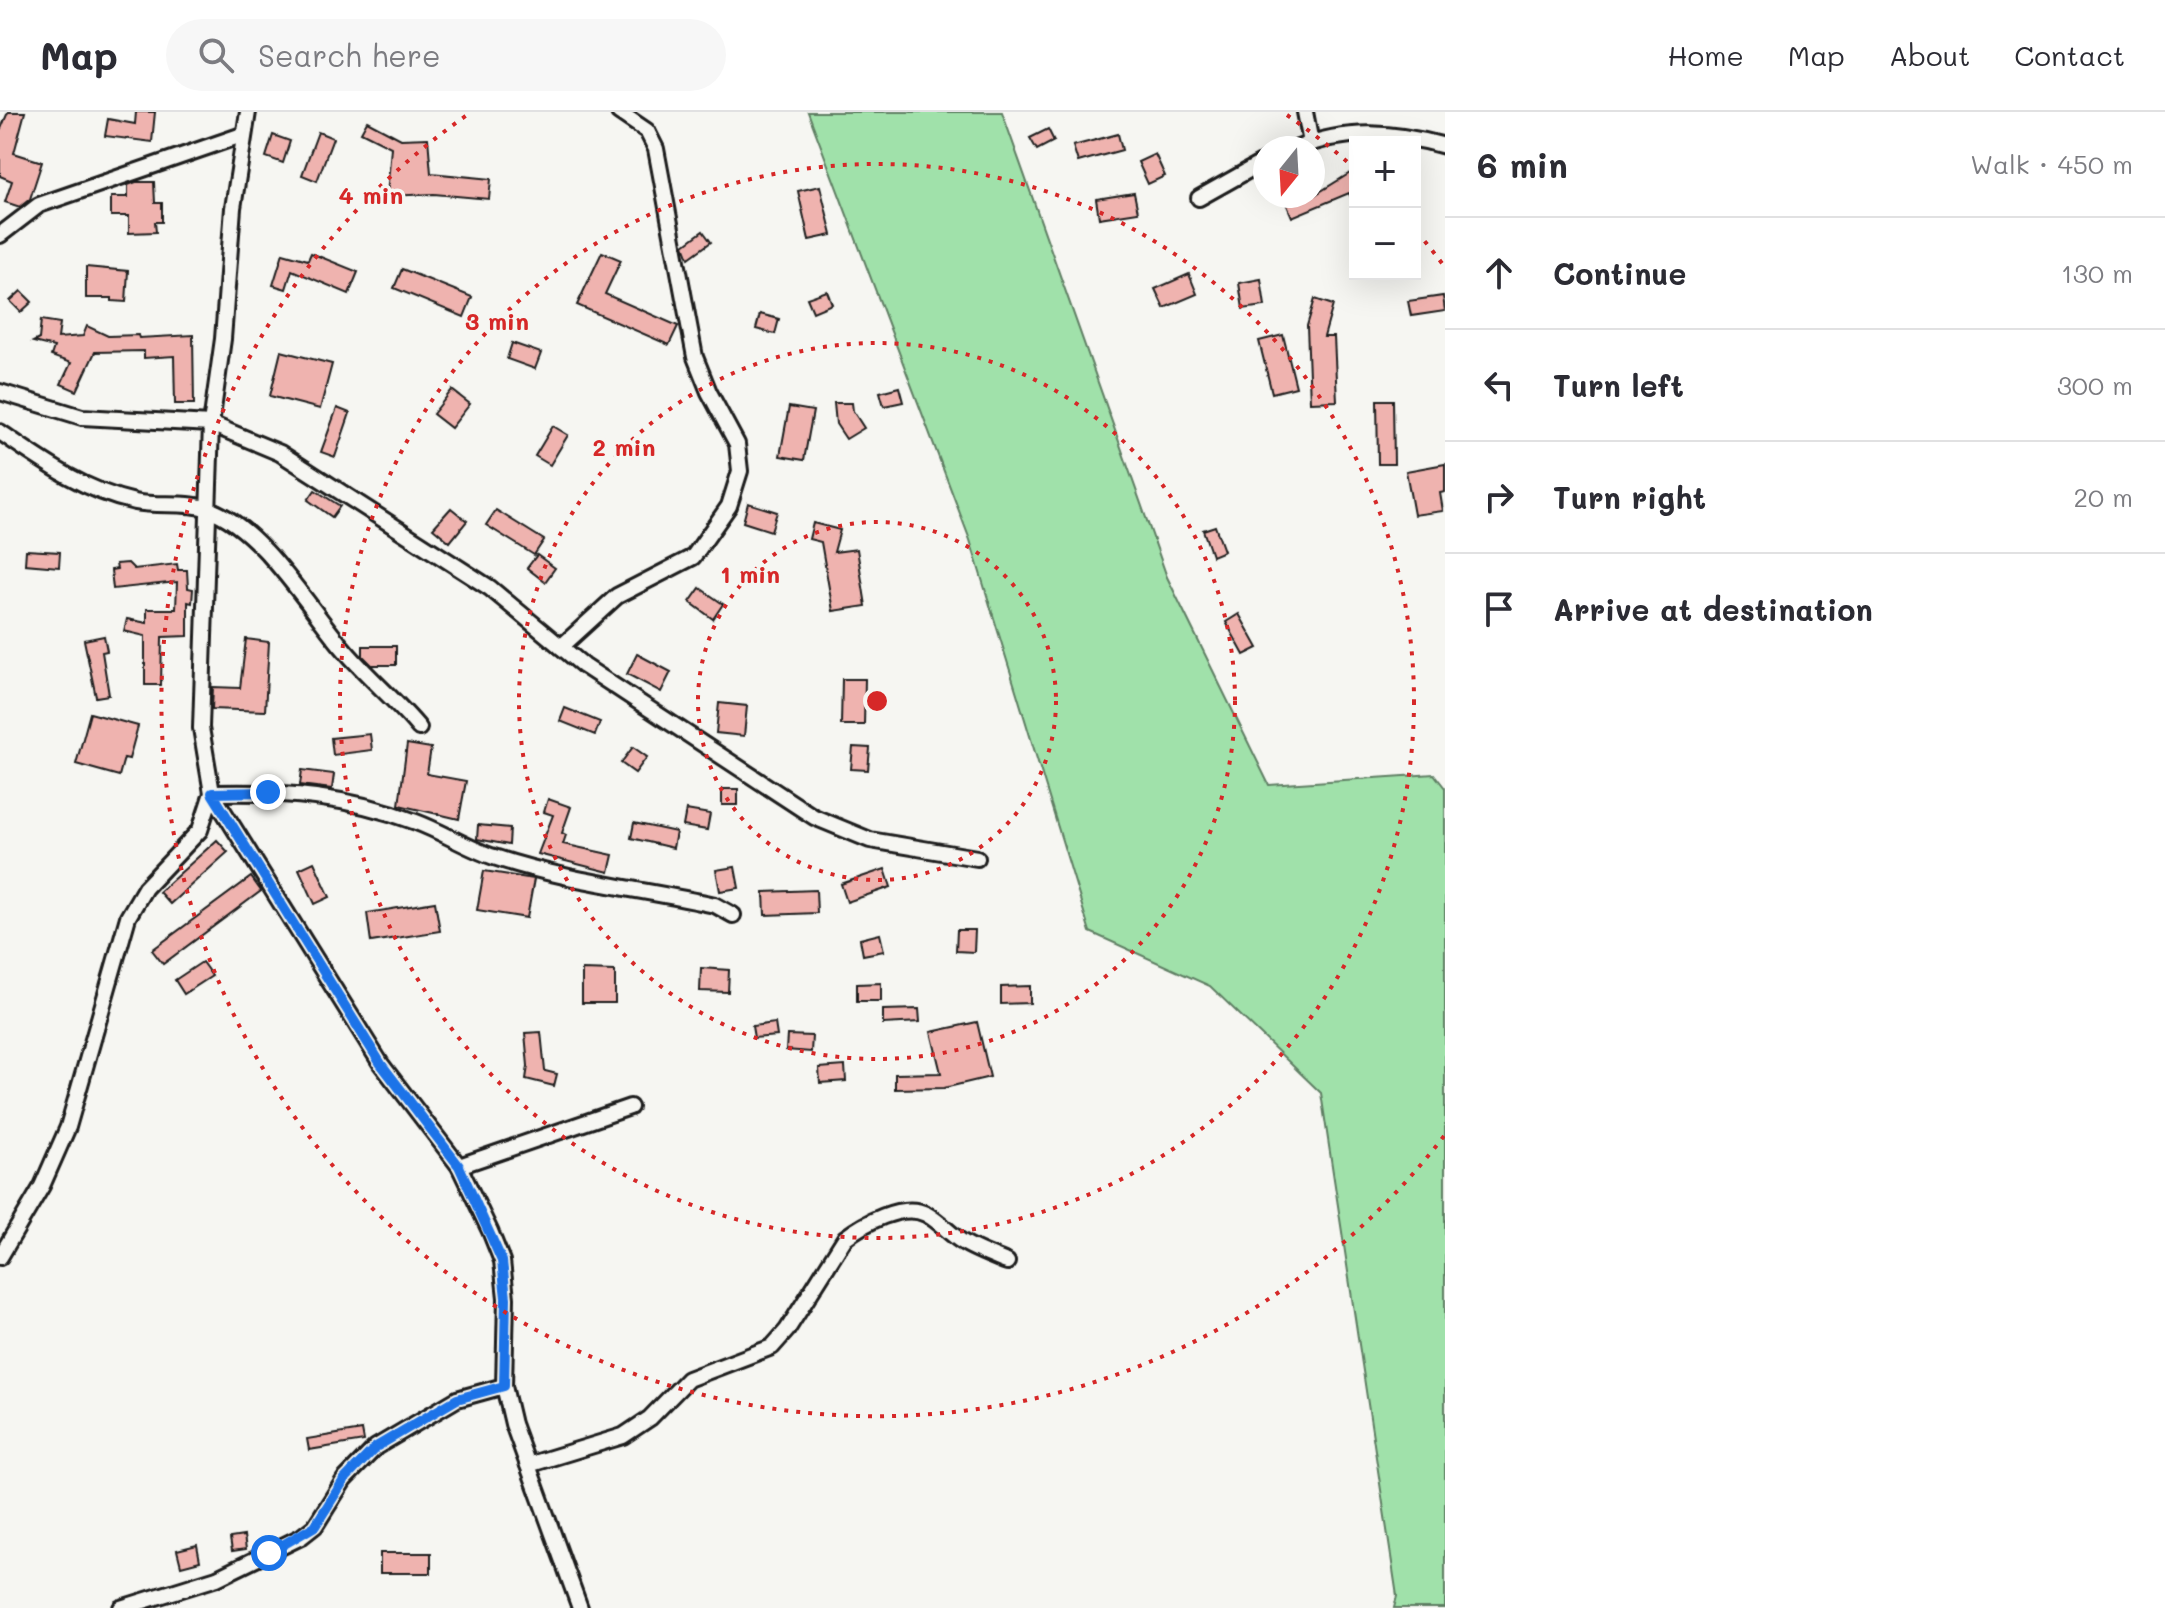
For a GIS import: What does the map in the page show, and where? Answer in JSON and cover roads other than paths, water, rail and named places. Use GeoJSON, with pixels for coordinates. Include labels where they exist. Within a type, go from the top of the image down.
{"type":"FeatureCollection","features":[{"type":"Feature","properties":{"kind":"street"},"geometry":{"type":"LineString","coordinates":[[248,112],[242,135],[223,339],[211,424],[201,728],[212,793],[381,1064],[459,1166],[502,1261],[506,1298],[504,1386],[528,1465],[580,1608]]}},
{"type":"Feature","properties":{"kind":"street"},"geometry":{"type":"LineString","coordinates":[[561,647],[617,596],[693,557],[729,506],[740,471],[737,444],[709,392],[695,357],[656,149],[647,131],[619,112]]}},
{"type":"Feature","properties":{"kind":"street"},"geometry":{"type":"LineString","coordinates":[[1304,136],[1305,112]]}},
{"type":"Feature","properties":{"kind":"street"},"geometry":{"type":"LineString","coordinates":[[1325,140],[1349,135],[1400,133],[1445,146]]}},
{"type":"Feature","properties":{"kind":"street"},"geometry":{"type":"LineString","coordinates":[[0,235],[39,205],[242,135]]}},
{"type":"Feature","properties":{"kind":"street"},"geometry":{"type":"LineString","coordinates":[[1199,198],[1253,168]]}},
{"type":"Feature","properties":{"kind":"street"},"geometry":{"type":"LineString","coordinates":[[0,392],[82,417],[211,424],[280,453],[490,588],[561,647],[676,729],[814,817],[870,840],[977,858]]}},
{"type":"Feature","properties":{"kind":"street"},"geometry":{"type":"LineString","coordinates":[[0,432],[48,465],[94,490],[137,502],[207,508],[233,522],[253,541],[344,649],[389,692],[419,728]]}},
{"type":"Feature","properties":{"kind":"street"},"geometry":{"type":"LineString","coordinates":[[212,793],[268,792],[341,798],[417,822],[492,856],[565,876],[715,905],[733,915]]}},
{"type":"Feature","properties":{"kind":"street"},"geometry":{"type":"LineString","coordinates":[[0,1257],[42,1186],[68,1127],[128,917],[145,888],[200,830],[212,793]]}},
{"type":"Feature","properties":{"kind":"street"},"geometry":{"type":"LineString","coordinates":[[459,1166],[630,1107]]}},
{"type":"Feature","properties":{"kind":"street"},"geometry":{"type":"LineString","coordinates":[[528,1465],[623,1436],[650,1418],[688,1379],[772,1347],[787,1330],[838,1248],[857,1229],[894,1214],[915,1211],[925,1214],[961,1241],[1007,1262]]}},
{"type":"Feature","properties":{"kind":"street"},"geometry":{"type":"LineString","coordinates":[[121,1608],[217,1578],[301,1537],[315,1526],[344,1480],[376,1447],[457,1399],[504,1386]]}}]}
